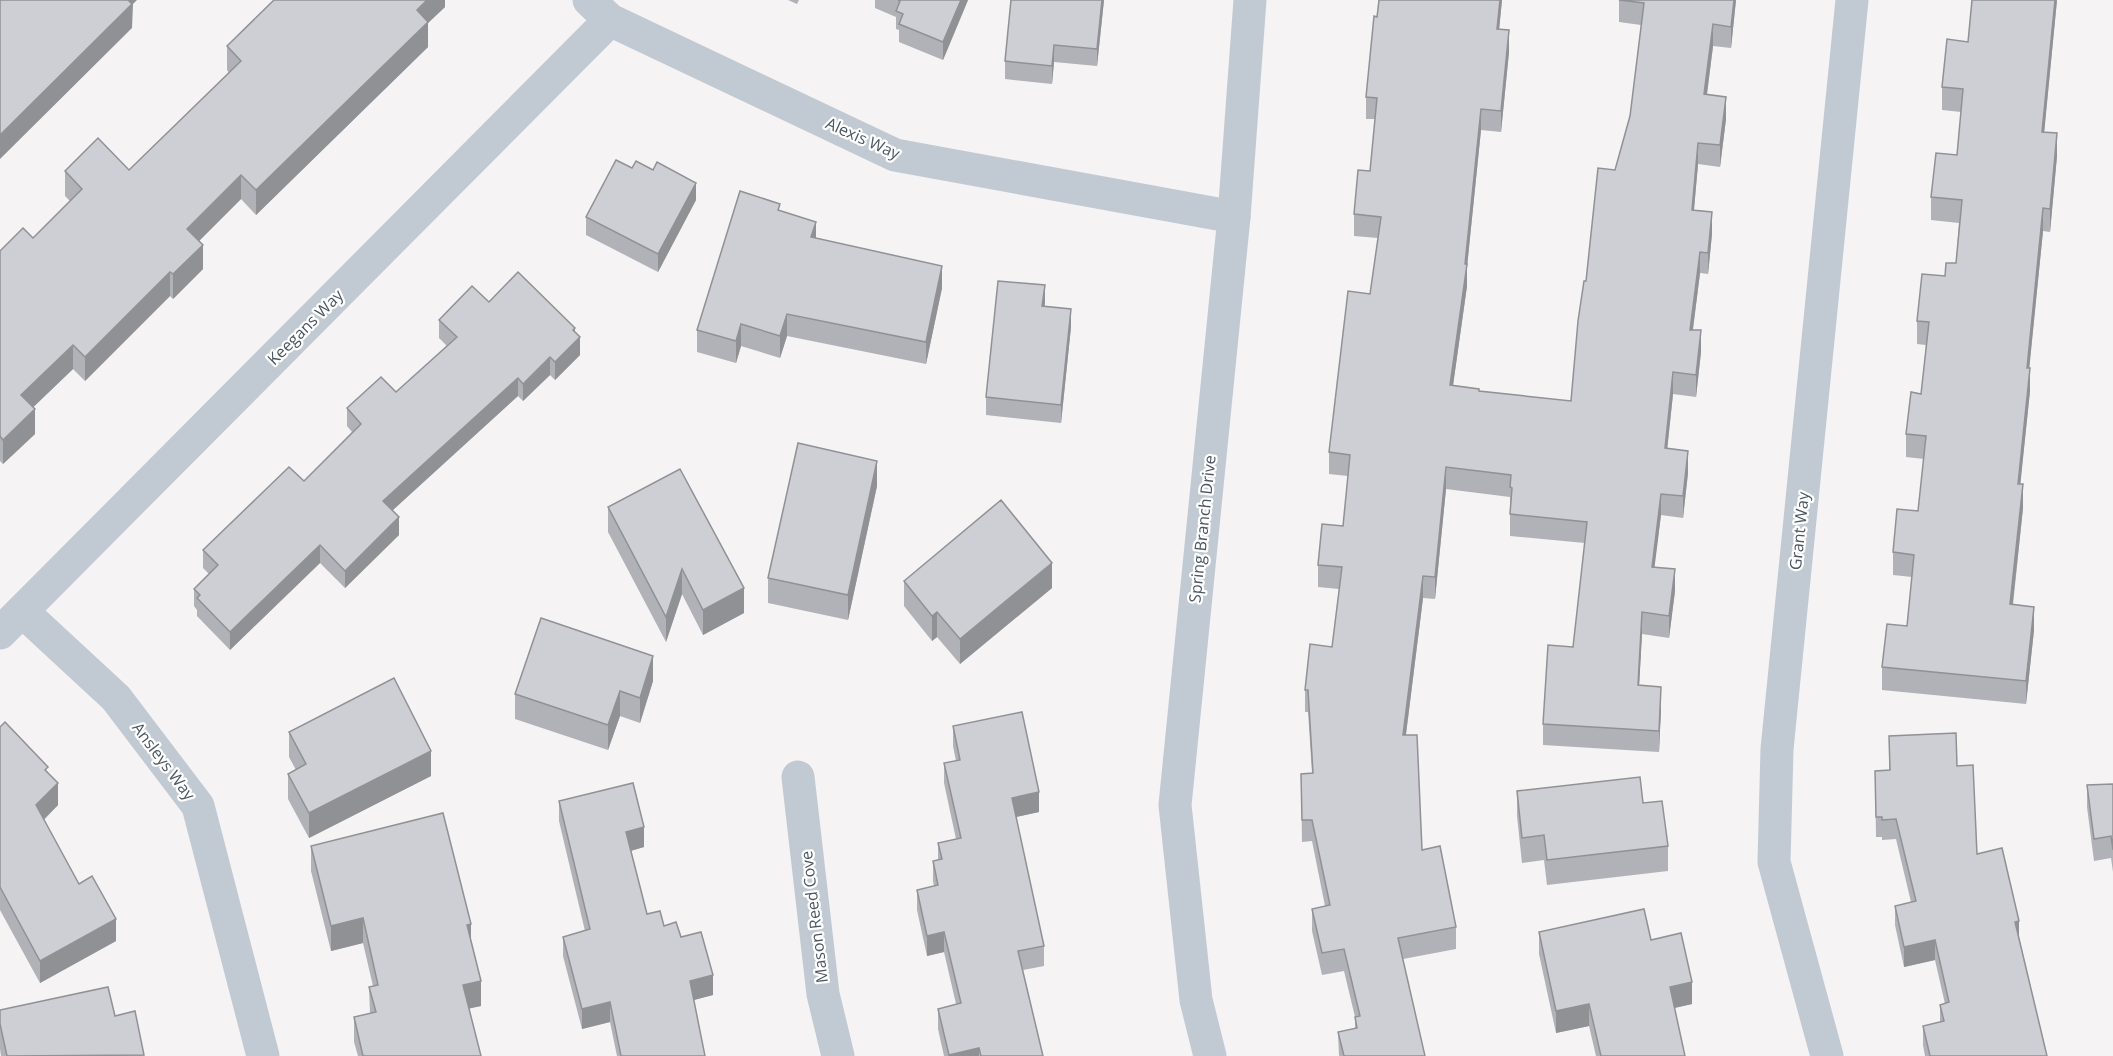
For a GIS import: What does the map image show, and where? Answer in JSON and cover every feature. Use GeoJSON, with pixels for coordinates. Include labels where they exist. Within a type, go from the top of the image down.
{"type":"FeatureCollection","features":[{"type":"Feature","properties":{"kind":"street","name":"Spring Branch Drive"},"geometry":{"type":"LineString","coordinates":[[1210,1056],[1196,1000],[1175,805],[1233,217],[1250,0]]}},
{"type":"Feature","properties":{"kind":"street","name":"Grant Way"},"geometry":{"type":"LineString","coordinates":[[1827,1056],[1774,862],[1776,760],[1852,0]]}},
{"type":"Feature","properties":{"kind":"street","name":"Alexis Way"},"geometry":{"type":"LineString","coordinates":[[600,10],[895,155],[1233,217]]}},
{"type":"Feature","properties":{"kind":"street","name":"Keegans Way"},"geometry":{"type":"LineString","coordinates":[[11,622],[600,10]]}},
{"type":"Feature","properties":{"kind":"street","name":"Ansleys Way"},"geometry":{"type":"LineString","coordinates":[[11,622],[116,698],[198,806],[263,1056]]}},
{"type":"Feature","properties":{"kind":"street","name":"Mason Reed Cove"},"geometry":{"type":"LineString","coordinates":[[798,777],[823,994],[838,1056]]}},
{"type":"Feature","properties":{"kind":"building"},"geometry":{"type":"Polygon","coordinates":[[[0,0],[128,0],[132,4],[0,135],[0,0]]]}},
{"type":"Feature","properties":{"kind":"building"},"geometry":{"type":"Polygon","coordinates":[[[274,0],[427,0],[417,10],[428,22],[256,190],[241,175],[187,229],[203,245],[173,274],[170,272],[85,357],[73,345],[21,395],[35,409],[3,440],[0,436],[0,251],[23,228],[33,238],[82,189],[65,171],[98,138],[129,170],[241,61],[227,46],[274,0]]]}},
{"type":"Feature","properties":{"kind":"building"},"geometry":{"type":"Polygon","coordinates":[[[898,0],[961,0],[943,42],[899,24],[903,14],[896,11],[900,1],[898,0]]]}},
{"type":"Feature","properties":{"kind":"building"},"geometry":{"type":"Polygon","coordinates":[[[1011,0],[1102,0],[1097,49],[1054,45],[1052,66],[1005,61],[1011,0]]]}},
{"type":"Feature","properties":{"kind":"building"},"geometry":{"type":"Polygon","coordinates":[[[1379,0],[1500,0],[1497,29],[1509,30],[1501,111],[1481,109],[1465,264],[1467,264],[1450,385],[1479,389],[1479,391],[1571,401],[1578,321],[1584,281],[1586,281],[1598,168],[1615,170],[1630,116],[1644,3],[1619,0],[1734,0],[1731,27],[1713,24],[1704,94],[1726,97],[1720,145],[1698,143],[1692,210],[1712,212],[1708,253],[1700,252],[1690,330],[1701,330],[1696,375],[1673,372],[1665,448],[1688,451],[1683,496],[1661,494],[1652,567],[1675,569],[1669,616],[1642,612],[1638,685],[1661,687],[1659,731],[1543,724],[1548,645],[1573,647],[1587,522],[1510,514],[1511,475],[1446,467],[1435,577],[1423,576],[1403,735],[1417,735],[1422,850],[1440,846],[1456,927],[1398,938],[1425,1056],[1344,1056],[1338,1032],[1357,1028],[1355,1017],[1360,1016],[1344,949],[1322,953],[1312,909],[1330,905],[1312,820],[1302,820],[1301,774],[1313,773],[1308,690],[1305,690],[1310,644],[1332,647],[1342,567],[1318,565],[1322,524],[1343,526],[1350,455],[1329,452],[1348,291],[1370,294],[1381,217],[1354,214],[1358,170],[1370,171],[1377,98],[1366,97],[1374,16],[1377,17],[1379,0]]]}},
{"type":"Feature","properties":{"kind":"building"},"geometry":{"type":"Polygon","coordinates":[[[1972,0],[2055,0],[2042,132],[2057,133],[2050,209],[2043,208],[2027,368],[2030,368],[2018,484],[2023,484],[2010,604],[2034,607],[2026,681],[1882,667],[1887,624],[1907,626],[1914,555],[1893,552],[1897,509],[1918,511],[1926,436],[1906,434],[1911,392],[1921,394],[1929,322],[1917,321],[1922,274],[1945,276],[1946,263],[1956,263],[1962,200],[1931,197],[1936,153],[1957,155],[1963,89],[1942,87],[1947,39],[1968,42],[1972,0]]]}},
{"type":"Feature","properties":{"kind":"building"},"geometry":{"type":"Polygon","coordinates":[[[616,160],[632,168],[636,161],[653,170],[657,162],[696,183],[658,254],[586,217],[616,160]]]}},
{"type":"Feature","properties":{"kind":"building"},"geometry":{"type":"Polygon","coordinates":[[[740,191],[780,204],[778,210],[816,222],[811,237],[942,266],[926,342],[787,314],[780,336],[741,324],[736,341],[697,330],[740,191]]]}},
{"type":"Feature","properties":{"kind":"building"},"geometry":{"type":"Polygon","coordinates":[[[518,272],[575,328],[573,330],[580,337],[555,362],[550,357],[523,384],[518,378],[383,501],[399,517],[345,571],[320,545],[230,632],[197,598],[200,595],[194,589],[218,565],[203,550],[289,467],[304,481],[361,424],[347,408],[381,377],[396,392],[457,337],[439,320],[472,286],[489,302],[518,272]]]}},
{"type":"Feature","properties":{"kind":"building"},"geometry":{"type":"Polygon","coordinates":[[[998,281],[1045,285],[1042,306],[1071,309],[1061,405],[986,397],[998,281]]]}},
{"type":"Feature","properties":{"kind":"building"},"geometry":{"type":"Polygon","coordinates":[[[798,443],[877,461],[848,595],[768,578],[798,443]]]}},
{"type":"Feature","properties":{"kind":"building"},"geometry":{"type":"Polygon","coordinates":[[[680,469],[744,588],[703,610],[682,569],[666,617],[608,507],[680,469]]]}},
{"type":"Feature","properties":{"kind":"building"},"geometry":{"type":"Polygon","coordinates":[[[1001,500],[1052,563],[960,639],[937,612],[932,616],[904,581],[1001,500]]]}},
{"type":"Feature","properties":{"kind":"building"},"geometry":{"type":"Polygon","coordinates":[[[541,618],[653,656],[640,698],[620,691],[608,725],[515,694],[541,618]]]}},
{"type":"Feature","properties":{"kind":"building"},"geometry":{"type":"Polygon","coordinates":[[[394,678],[431,751],[309,813],[288,774],[306,764],[289,732],[394,678]]]}},
{"type":"Feature","properties":{"kind":"building"},"geometry":{"type":"Polygon","coordinates":[[[1022,712],[1039,792],[1012,798],[1044,946],[1018,951],[1043,1056],[981,1056],[979,1048],[949,1055],[938,1009],[961,1003],[944,932],[927,936],[917,890],[938,885],[933,861],[942,859],[938,843],[961,838],[944,763],[960,760],[953,726],[1022,712]]]}},
{"type":"Feature","properties":{"kind":"building"},"geometry":{"type":"Polygon","coordinates":[[[5,722],[48,767],[45,770],[58,783],[36,805],[79,884],[92,876],[116,919],[40,961],[0,887],[0,727],[5,722]]]}},
{"type":"Feature","properties":{"kind":"building"},"geometry":{"type":"Polygon","coordinates":[[[1956,733],[1957,766],[1973,765],[1977,854],[2002,848],[2019,921],[2015,922],[2047,1056],[1930,1056],[1923,1026],[1944,1021],[1940,1005],[1949,1002],[1935,940],[1904,947],[1895,906],[1916,901],[1896,819],[1882,820],[1882,817],[1876,817],[1875,771],[1890,770],[1889,736],[1956,733]]]}},
{"type":"Feature","properties":{"kind":"building"},"geometry":{"type":"Polygon","coordinates":[[[1640,777],[1643,803],[1662,801],[1668,846],[1547,860],[1544,835],[1522,838],[1517,791],[1640,777]]]}},
{"type":"Feature","properties":{"kind":"building"},"geometry":{"type":"Polygon","coordinates":[[[633,783],[644,827],[626,832],[647,914],[660,911],[664,926],[676,922],[681,937],[701,932],[713,975],[690,981],[705,1056],[621,1056],[610,1002],[582,1009],[563,937],[590,929],[559,801],[633,783]]]}},
{"type":"Feature","properties":{"kind":"building"},"geometry":{"type":"Polygon","coordinates":[[[2113,784],[2113,850],[2111,836],[2094,839],[2087,785],[2113,784]]]}},
{"type":"Feature","properties":{"kind":"building"},"geometry":{"type":"Polygon","coordinates":[[[443,813],[471,924],[467,925],[481,981],[463,985],[481,1056],[363,1056],[354,1017],[376,1012],[369,987],[378,985],[363,918],[331,926],[311,846],[443,813]]]}},
{"type":"Feature","properties":{"kind":"building"},"geometry":{"type":"Polygon","coordinates":[[[1644,909],[1651,940],[1681,933],[1692,982],[1670,987],[1685,1056],[1601,1056],[1589,1004],[1556,1011],[1539,932],[1644,909]]]}},
{"type":"Feature","properties":{"kind":"building"},"geometry":{"type":"Polygon","coordinates":[[[108,987],[115,1016],[135,1011],[144,1055],[7,1056],[0,1024],[0,1010],[108,987]]]}}]}
